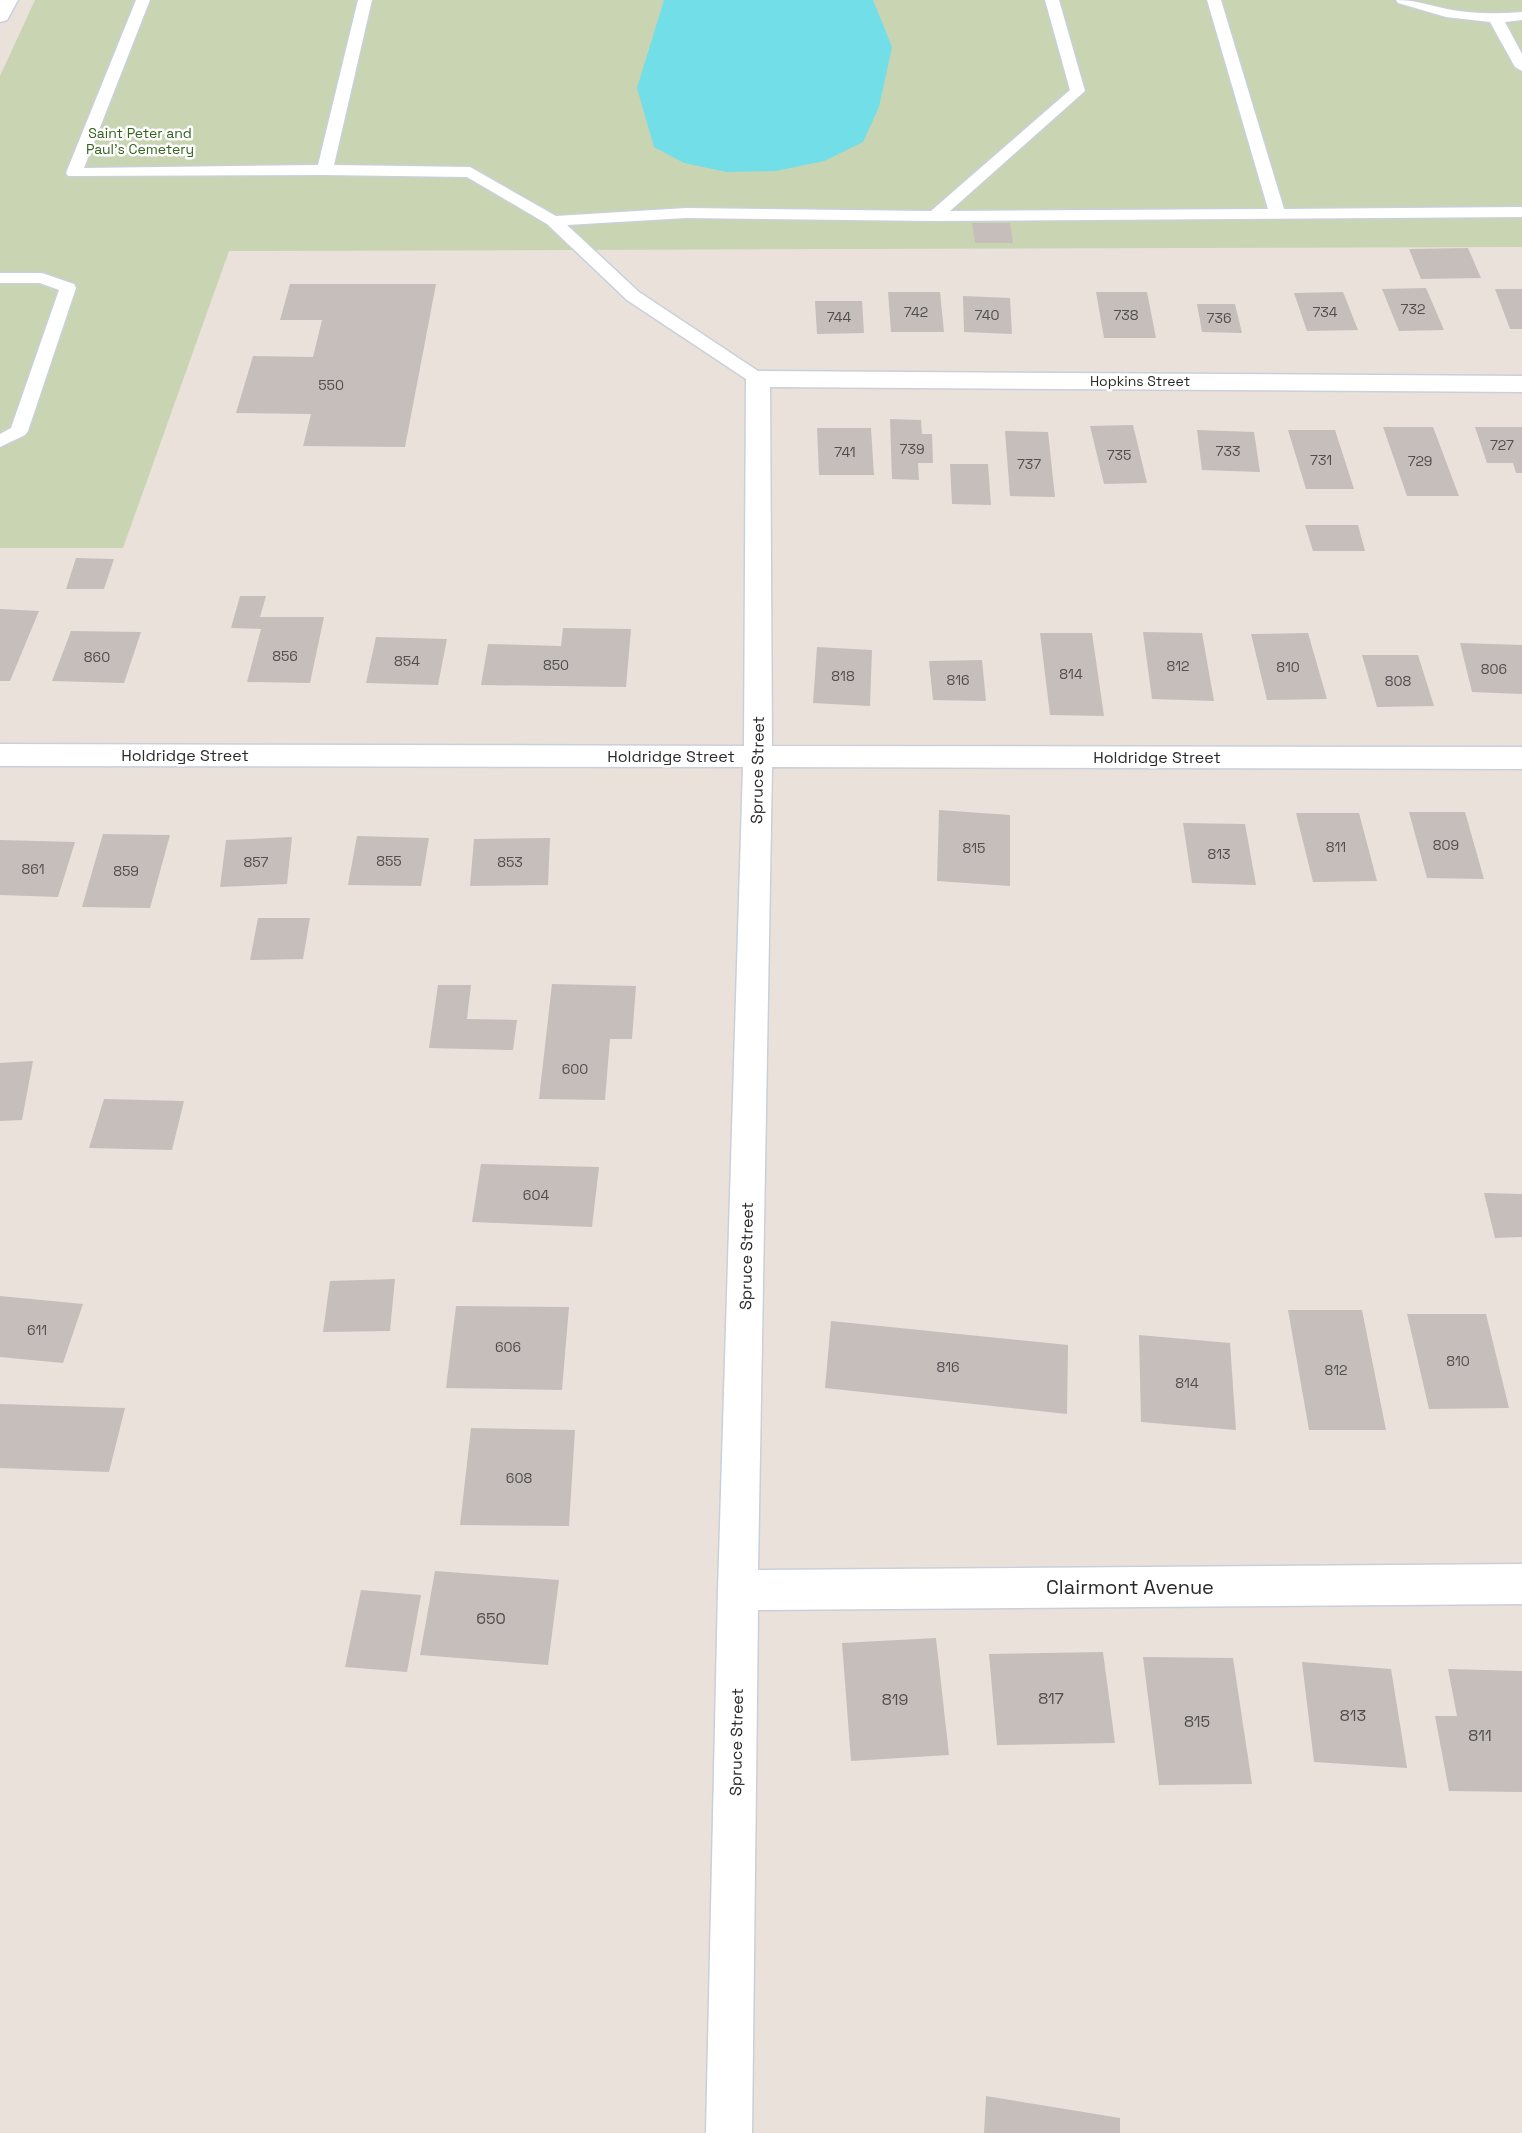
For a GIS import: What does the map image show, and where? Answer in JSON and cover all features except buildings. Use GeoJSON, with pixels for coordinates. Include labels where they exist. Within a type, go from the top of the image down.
{"type":"FeatureCollection","features":[{"type":"Feature","properties":{"kind":"street"},"geometry":{"type":"LineString","coordinates":[[0,16],[8,0]]}},
{"type":"Feature","properties":{"kind":"street","name":"Hopkins Street"},"geometry":{"type":"LineString","coordinates":[[758,379],[1522,384]]}},
{"type":"Feature","properties":{"kind":"street","name":"Spruce Street"},"geometry":{"type":"LineString","coordinates":[[729,2133],[738,1590],[758,756],[758,379]]}},
{"type":"Feature","properties":{"kind":"street","name":"Holdridge Street"},"geometry":{"type":"LineString","coordinates":[[0,755],[1522,758]]}},
{"type":"Feature","properties":{"kind":"street","name":"Clairmont Avenue"},"geometry":{"type":"LineString","coordinates":[[738,1590],[1522,1584]]}},
{"type":"Feature","properties":{"kind":"lane"},"geometry":{"type":"LineString","coordinates":[[143,0],[74,173],[325,170],[470,172],[553,222],[633,296],[758,379]]}},
{"type":"Feature","properties":{"kind":"lane"},"geometry":{"type":"LineString","coordinates":[[325,170],[365,0]]}},
{"type":"Feature","properties":{"kind":"lane"},"geometry":{"type":"LineString","coordinates":[[935,216],[1078,91],[1052,0]]}},
{"type":"Feature","properties":{"kind":"lane"},"geometry":{"type":"LineString","coordinates":[[1214,0],[1278,213]]}},
{"type":"Feature","properties":{"kind":"lane"},"geometry":{"type":"LineString","coordinates":[[1403,0],[1423,8],[1496,19],[1522,16]]}},
{"type":"Feature","properties":{"kind":"lane"},"geometry":{"type":"LineString","coordinates":[[1496,19],[1522,68]]}},
{"type":"Feature","properties":{"kind":"lane"},"geometry":{"type":"LineString","coordinates":[[553,222],[686,213],[935,216],[1522,212]]}},
{"type":"Feature","properties":{"kind":"lane"},"geometry":{"type":"LineString","coordinates":[[0,278],[42,278],[68,288],[19,431],[0,441]]}},
{"type":"Feature","properties":{"kind":"green space","name":"Saint Peter and Paul's Cemetery"},"geometry":{"type":"Polygon","coordinates":[[[35,0],[1522,0],[1522,247],[229,251],[123,548],[0,548],[0,76],[35,0]]]}},
{"type":"Feature","properties":{"kind":"water"},"geometry":{"type":"Polygon","coordinates":[[[664,0],[873,0],[892,47],[879,107],[863,142],[824,161],[776,171],[727,172],[684,163],[654,147],[637,88],[664,0]]]}}]}
